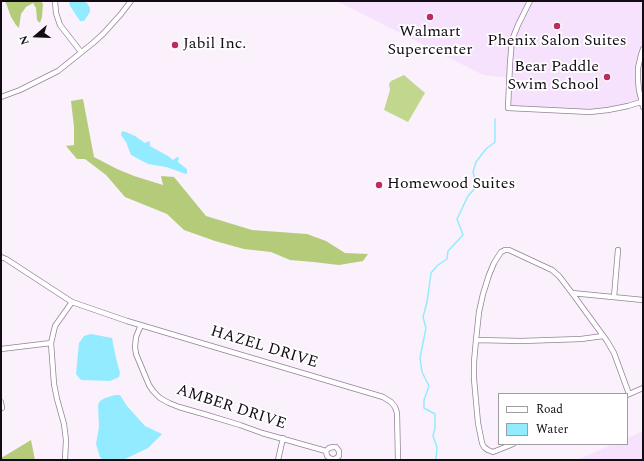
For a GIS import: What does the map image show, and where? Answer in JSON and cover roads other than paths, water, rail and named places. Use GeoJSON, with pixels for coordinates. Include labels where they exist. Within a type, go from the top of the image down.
{"type":"FeatureCollection","features":[{"type":"Feature","properties":{"kind":"street"},"geometry":{"type":"LineString","coordinates":[[55,1],[56,13],[60,25],[82,52]]}},
{"type":"Feature","properties":{"kind":"street"},"geometry":{"type":"LineString","coordinates":[[1,97],[20,90],[58,71],[102,34],[122,14],[131,1]]}},
{"type":"Feature","properties":{"kind":"street"},"geometry":{"type":"LineString","coordinates":[[530,1],[512,40],[508,108],[590,112],[642,105],[638,80],[638,68],[643,49]]}},
{"type":"Feature","properties":{"kind":"street"},"geometry":{"type":"LineString","coordinates":[[510,445],[493,452],[484,447],[478,423],[474,379],[476,340],[479,312],[483,294],[494,263],[505,250],[509,250],[552,270],[572,293],[604,336],[614,353],[627,393]]}},
{"type":"Feature","properties":{"kind":"street"},"geometry":{"type":"LineString","coordinates":[[614,297],[618,250]]}},
{"type":"Feature","properties":{"kind":"street","name":"HAZEL DRIVE"},"geometry":{"type":"LineString","coordinates":[[1,257],[72,302],[141,325],[383,397],[391,402],[397,413],[398,460]]}},
{"type":"Feature","properties":{"kind":"street"},"geometry":{"type":"LineString","coordinates":[[572,293],[643,300]]}},
{"type":"Feature","properties":{"kind":"street"},"geometry":{"type":"LineString","coordinates":[[65,460],[66,440],[64,424],[54,384],[51,343],[55,326],[72,302]]}},
{"type":"Feature","properties":{"kind":"street","name":"AMBER DRIVE"},"geometry":{"type":"LineString","coordinates":[[141,325],[136,337],[136,354],[149,385],[160,398],[179,407],[227,420],[326,451]]}},
{"type":"Feature","properties":{"kind":"street"},"geometry":{"type":"LineString","coordinates":[[476,340],[521,341],[581,339],[604,336]]}},
{"type":"Feature","properties":{"kind":"street"},"geometry":{"type":"LineString","coordinates":[[1,349],[51,343]]}},
{"type":"Feature","properties":{"kind":"street"},"geometry":{"type":"LineString","coordinates":[[628,395],[643,388]]}},
{"type":"Feature","properties":{"kind":"street"},"geometry":{"type":"LineString","coordinates":[[1,402],[2,408]]}},
{"type":"Feature","properties":{"kind":"street"},"geometry":{"type":"LineString","coordinates":[[278,460],[282,438]]}},
{"type":"Feature","properties":{"kind":"water"},"geometry":{"type":"Polygon","coordinates":[[[69,1],[82,1],[87,3],[90,8],[90,12],[84,21],[80,21],[70,6],[69,1]]]}},
{"type":"Feature","properties":{"kind":"water"},"geometry":{"type":"Polygon","coordinates":[[[122,131],[135,136],[145,143],[149,141],[150,146],[173,160],[178,157],[178,162],[187,169],[187,173],[148,164],[131,155],[126,142],[121,135],[122,131]]]}},
{"type":"Feature","properties":{"kind":"water"},"geometry":{"type":"Polygon","coordinates":[[[91,334],[112,338],[120,373],[119,377],[110,381],[81,380],[76,374],[79,343],[84,336],[91,334]]]}},
{"type":"Feature","properties":{"kind":"water"},"geometry":{"type":"Polygon","coordinates":[[[120,395],[127,406],[145,426],[162,434],[148,448],[123,460],[103,460],[100,457],[96,444],[99,427],[98,405],[100,401],[105,398],[120,395]]]}},
{"type":"Feature","properties":{"kind":"waterway"},"geometry":{"type":"LineString","coordinates":[[436,460],[437,447],[433,436],[435,428],[435,414],[424,408],[424,400],[429,386],[422,372],[420,358],[426,328],[423,317],[427,302],[431,273],[438,265],[447,259],[448,251],[463,235],[457,219],[468,196],[477,186],[473,172],[476,162],[486,149],[495,142],[495,119]]}},
{"type":"Feature","properties":{"kind":"place","name":"Walmart Supercenter"},"geometry":{"type":"Point","coordinates":[430,17]}},
{"type":"Feature","properties":{"kind":"place","name":"Phenix Salon Suites"},"geometry":{"type":"Point","coordinates":[557,26]}},
{"type":"Feature","properties":{"kind":"place","name":"Jabil Inc."},"geometry":{"type":"Point","coordinates":[175,45]}},
{"type":"Feature","properties":{"kind":"place","name":"Bear Paddle Swim School"},"geometry":{"type":"Point","coordinates":[607,77]}},
{"type":"Feature","properties":{"kind":"place","name":"Homewood Suites"},"geometry":{"type":"Point","coordinates":[379,185]}}]}
